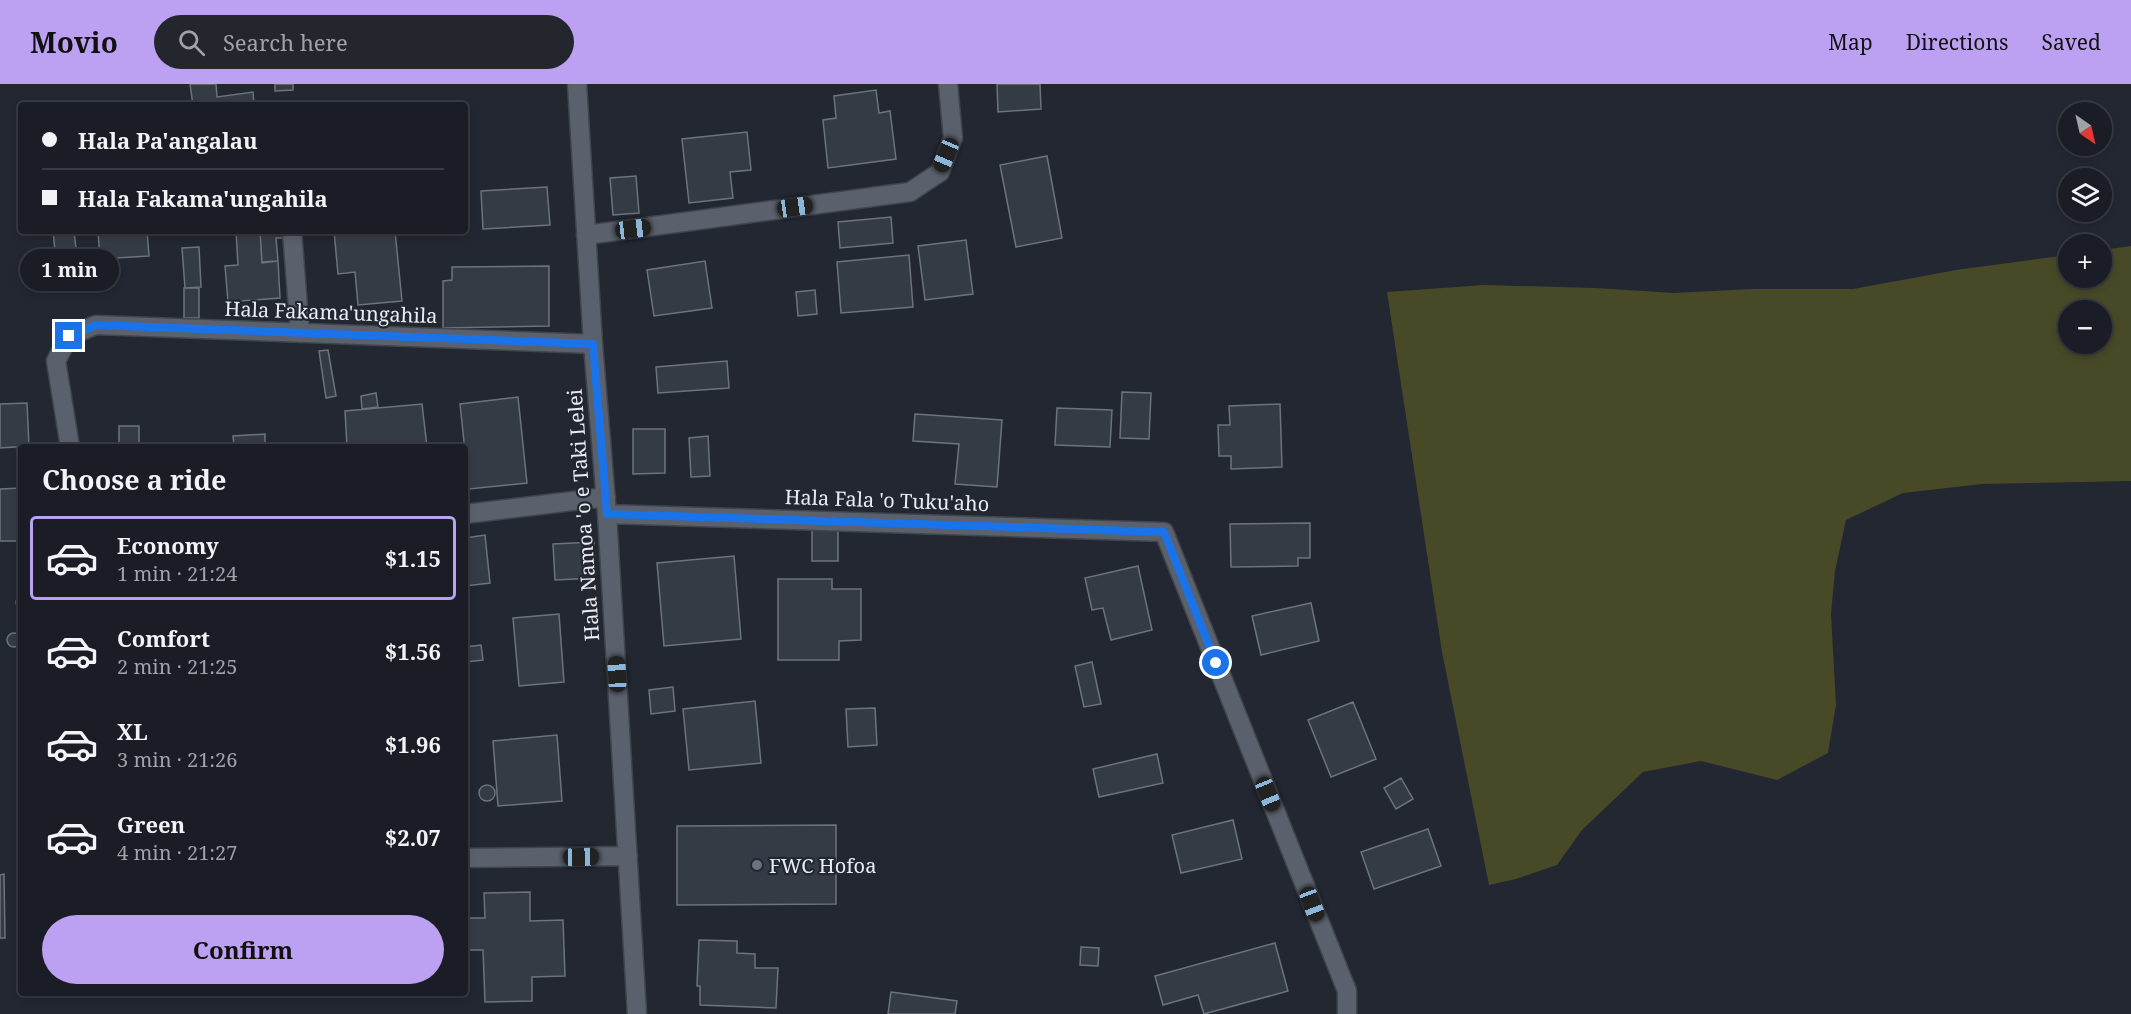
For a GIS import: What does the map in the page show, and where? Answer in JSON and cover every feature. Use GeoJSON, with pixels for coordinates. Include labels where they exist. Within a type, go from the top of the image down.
{"type":"FeatureCollection","features":[{"type":"Feature","properties":{"kind":"street","name":"Hala Namoa 'o e Taki Lelei"},"geometry":{"type":"LineString","coordinates":[[577,84],[593,344],[606,505],[637,1014]]}},
{"type":"Feature","properties":{"kind":"street"},"geometry":{"type":"LineString","coordinates":[[586,235],[910,192],[940,172],[953,138],[948,84]]}},
{"type":"Feature","properties":{"kind":"street"},"geometry":{"type":"LineString","coordinates":[[292,234],[300,333]]}},
{"type":"Feature","properties":{"kind":"street","name":"Hala Fakama'ungahila"},"geometry":{"type":"LineString","coordinates":[[70,444],[56,361],[69,336],[96,325],[593,344]]}},
{"type":"Feature","properties":{"kind":"street","name":"Hala Fala 'o Tuku'aho"},"geometry":{"type":"LineString","coordinates":[[468,514],[606,505],[1164,532],[1347,991],[1347,1014]]}},
{"type":"Feature","properties":{"kind":"street"},"geometry":{"type":"LineString","coordinates":[[468,858],[628,856]]}},
{"type":"Feature","properties":{"kind":"green space"},"geometry":{"type":"Polygon","coordinates":[[[2131,246],[2131,481],[1982,484],[1903,493],[1846,520],[1835,571],[1831,614],[1836,705],[1828,753],[1777,780],[1701,761],[1643,772],[1582,830],[1557,865],[1516,879],[1489,885],[1442,652],[1387,292],[1484,285],[1674,293],[1752,289],[1853,289],[1956,270],[2058,256],[2058,288],[2112,288],[2112,249],[2131,246]]]}},
{"type":"Feature","properties":{"kind":"building"},"geometry":{"type":"Polygon","coordinates":[[[190,84],[216,84],[217,97],[253,92],[254,102],[193,102],[190,84]]]}},
{"type":"Feature","properties":{"kind":"building"},"geometry":{"type":"Polygon","coordinates":[[[275,84],[293,84],[293,90],[275,91],[275,84]]]}},
{"type":"Feature","properties":{"kind":"building"},"geometry":{"type":"Polygon","coordinates":[[[997,84],[1040,84],[1041,109],[998,112],[997,84]]]}},
{"type":"Feature","properties":{"kind":"building"},"geometry":{"type":"Polygon","coordinates":[[[876,90],[879,113],[890,111],[896,159],[828,168],[823,120],[836,118],[834,96],[876,90]]]}},
{"type":"Feature","properties":{"kind":"building"},"geometry":{"type":"Polygon","coordinates":[[[747,132],[751,170],[730,172],[733,198],[689,203],[682,139],[747,132]]]}},
{"type":"Feature","properties":{"kind":"building"},"geometry":{"type":"Polygon","coordinates":[[[1047,156],[1062,238],[1016,247],[1000,165],[1047,156]]]}},
{"type":"Feature","properties":{"kind":"building"},"geometry":{"type":"Polygon","coordinates":[[[636,176],[639,213],[613,215],[610,178],[636,176]]]}},
{"type":"Feature","properties":{"kind":"building"},"geometry":{"type":"Polygon","coordinates":[[[547,187],[550,225],[483,229],[481,191],[547,187]]]}},
{"type":"Feature","properties":{"kind":"building"},"geometry":{"type":"Polygon","coordinates":[[[891,217],[893,243],[840,248],[838,222],[891,217]]]}},
{"type":"Feature","properties":{"kind":"building"},"geometry":{"type":"Polygon","coordinates":[[[53,234],[74,234],[76,248],[55,251],[53,234]]]}},
{"type":"Feature","properties":{"kind":"building"},"geometry":{"type":"Polygon","coordinates":[[[98,234],[147,234],[149,256],[100,259],[98,234]]]}},
{"type":"Feature","properties":{"kind":"building"},"geometry":{"type":"Polygon","coordinates":[[[236,234],[260,234],[262,263],[278,261],[280,298],[228,302],[225,266],[238,265],[236,234]]]}},
{"type":"Feature","properties":{"kind":"building"},"geometry":{"type":"Polygon","coordinates":[[[260,234],[284,234],[284,238],[276,238],[278,261],[262,262],[260,234]]]}},
{"type":"Feature","properties":{"kind":"building"},"geometry":{"type":"Polygon","coordinates":[[[334,234],[395,234],[402,301],[358,305],[355,272],[338,274],[334,234]]]}},
{"type":"Feature","properties":{"kind":"building"},"geometry":{"type":"Polygon","coordinates":[[[966,240],[973,294],[925,300],[918,246],[966,240]]]}},
{"type":"Feature","properties":{"kind":"building"},"geometry":{"type":"Polygon","coordinates":[[[199,247],[201,287],[185,288],[182,248],[199,247]]]}},
{"type":"Feature","properties":{"kind":"building"},"geometry":{"type":"Polygon","coordinates":[[[909,255],[913,307],[841,313],[837,262],[909,255]]]}},
{"type":"Feature","properties":{"kind":"building"},"geometry":{"type":"Polygon","coordinates":[[[705,261],[712,308],[654,316],[647,270],[705,261]]]}},
{"type":"Feature","properties":{"kind":"building"},"geometry":{"type":"Polygon","coordinates":[[[549,266],[549,326],[443,328],[443,281],[452,280],[452,267],[549,266]]]}},
{"type":"Feature","properties":{"kind":"building"},"geometry":{"type":"Polygon","coordinates":[[[184,288],[199,288],[199,318],[184,318],[184,288]]]}},
{"type":"Feature","properties":{"kind":"building"},"geometry":{"type":"Polygon","coordinates":[[[815,290],[817,314],[798,316],[796,292],[815,290]]]}},
{"type":"Feature","properties":{"kind":"building"},"geometry":{"type":"Polygon","coordinates":[[[328,350],[336,396],[326,398],[319,351],[328,350]]]}},
{"type":"Feature","properties":{"kind":"building"},"geometry":{"type":"Polygon","coordinates":[[[727,361],[729,388],[658,393],[656,367],[727,361]]]}},
{"type":"Feature","properties":{"kind":"building"},"geometry":{"type":"Polygon","coordinates":[[[1122,392],[1151,393],[1149,439],[1120,438],[1122,392]]]}},
{"type":"Feature","properties":{"kind":"building"},"geometry":{"type":"Polygon","coordinates":[[[376,393],[378,407],[362,409],[361,396],[376,393]]]}},
{"type":"Feature","properties":{"kind":"building"},"geometry":{"type":"Polygon","coordinates":[[[518,397],[527,483],[469,489],[468,444],[464,444],[460,404],[518,397]]]}},
{"type":"Feature","properties":{"kind":"building"},"geometry":{"type":"Polygon","coordinates":[[[27,403],[29,444],[0,448],[0,404],[27,403]]]}},
{"type":"Feature","properties":{"kind":"building"},"geometry":{"type":"Polygon","coordinates":[[[422,404],[427,444],[347,444],[345,411],[422,404]]]}},
{"type":"Feature","properties":{"kind":"building"},"geometry":{"type":"Polygon","coordinates":[[[1280,404],[1282,467],[1231,469],[1231,456],[1219,456],[1218,425],[1230,425],[1229,406],[1280,404]]]}},
{"type":"Feature","properties":{"kind":"building"},"geometry":{"type":"Polygon","coordinates":[[[1057,408],[1112,410],[1110,447],[1055,445],[1057,408]]]}},
{"type":"Feature","properties":{"kind":"building"},"geometry":{"type":"Polygon","coordinates":[[[915,414],[1002,420],[997,487],[955,484],[959,444],[913,441],[915,414]]]}},
{"type":"Feature","properties":{"kind":"building"},"geometry":{"type":"Polygon","coordinates":[[[119,426],[139,426],[139,444],[119,444],[119,426]]]}},
{"type":"Feature","properties":{"kind":"building"},"geometry":{"type":"Polygon","coordinates":[[[633,429],[665,429],[665,473],[633,474],[633,429]]]}},
{"type":"Feature","properties":{"kind":"building"},"geometry":{"type":"Polygon","coordinates":[[[265,434],[265,444],[234,444],[233,436],[265,434]]]}},
{"type":"Feature","properties":{"kind":"building"},"geometry":{"type":"Polygon","coordinates":[[[708,436],[710,476],[691,477],[689,438],[708,436]]]}},
{"type":"Feature","properties":{"kind":"building"},"geometry":{"type":"Polygon","coordinates":[[[18,488],[18,541],[0,541],[0,489],[18,488]]]}},
{"type":"Feature","properties":{"kind":"building"},"geometry":{"type":"Polygon","coordinates":[[[1310,523],[1310,558],[1298,558],[1298,566],[1231,567],[1230,524],[1310,523]]]}},
{"type":"Feature","properties":{"kind":"building"},"geometry":{"type":"Polygon","coordinates":[[[812,530],[838,530],[838,561],[812,561],[812,530]]]}},
{"type":"Feature","properties":{"kind":"building"},"geometry":{"type":"Polygon","coordinates":[[[485,535],[490,583],[468,586],[468,538],[485,535]]]}},
{"type":"Feature","properties":{"kind":"building"},"geometry":{"type":"Polygon","coordinates":[[[594,542],[595,578],[555,580],[553,544],[594,542]]]}},
{"type":"Feature","properties":{"kind":"building"},"geometry":{"type":"Polygon","coordinates":[[[734,556],[741,639],[664,646],[657,563],[734,556]]]}},
{"type":"Feature","properties":{"kind":"building"},"geometry":{"type":"Polygon","coordinates":[[[1138,566],[1152,630],[1111,640],[1103,608],[1092,610],[1085,578],[1138,566]]]}},
{"type":"Feature","properties":{"kind":"building"},"geometry":{"type":"Polygon","coordinates":[[[778,579],[832,579],[832,589],[861,589],[861,640],[839,641],[839,660],[778,660],[778,579]]]}},
{"type":"Feature","properties":{"kind":"building"},"geometry":{"type":"Polygon","coordinates":[[[1311,603],[1319,641],[1261,655],[1252,616],[1311,603]]]}},
{"type":"Feature","properties":{"kind":"building"},"geometry":{"type":"Polygon","coordinates":[[[559,614],[564,682],[519,686],[513,618],[559,614]]]}},
{"type":"Feature","properties":{"kind":"building"},"geometry":{"type":"Polygon","coordinates":[[[11,633],[17,633],[18,646],[11,647],[7,643],[7,637],[11,633]]]}},
{"type":"Feature","properties":{"kind":"building"},"geometry":{"type":"Polygon","coordinates":[[[481,645],[483,660],[468,662],[468,647],[481,645]]]}},
{"type":"Feature","properties":{"kind":"building"},"geometry":{"type":"Polygon","coordinates":[[[1092,662],[1101,704],[1084,707],[1075,666],[1092,662]]]}},
{"type":"Feature","properties":{"kind":"building"},"geometry":{"type":"Polygon","coordinates":[[[673,687],[675,711],[651,714],[649,690],[673,687]]]}},
{"type":"Feature","properties":{"kind":"building"},"geometry":{"type":"Polygon","coordinates":[[[755,701],[761,763],[689,770],[683,709],[755,701]]]}},
{"type":"Feature","properties":{"kind":"building"},"geometry":{"type":"Polygon","coordinates":[[[1353,702],[1376,759],[1331,777],[1308,720],[1353,702]]]}},
{"type":"Feature","properties":{"kind":"building"},"geometry":{"type":"Polygon","coordinates":[[[875,708],[877,745],[848,747],[846,709],[875,708]]]}},
{"type":"Feature","properties":{"kind":"building"},"geometry":{"type":"Polygon","coordinates":[[[557,735],[562,801],[498,806],[493,741],[557,735]]]}},
{"type":"Feature","properties":{"kind":"building"},"geometry":{"type":"Polygon","coordinates":[[[1157,754],[1163,783],[1099,797],[1093,769],[1157,754]]]}},
{"type":"Feature","properties":{"kind":"building"},"geometry":{"type":"Polygon","coordinates":[[[1401,778],[1413,799],[1396,809],[1384,788],[1401,778]]]}},
{"type":"Feature","properties":{"kind":"building"},"geometry":{"type":"Polygon","coordinates":[[[484,785],[490,785],[495,793],[493,799],[484,801],[479,796],[479,790],[484,785]]]}},
{"type":"Feature","properties":{"kind":"building"},"geometry":{"type":"Polygon","coordinates":[[[1233,820],[1242,859],[1181,873],[1172,835],[1233,820]]]}},
{"type":"Feature","properties":{"kind":"building","name":"FWC Hofoa"},"geometry":{"type":"Polygon","coordinates":[[[836,825],[836,904],[677,905],[677,826],[836,825]]]}},
{"type":"Feature","properties":{"kind":"building"},"geometry":{"type":"Polygon","coordinates":[[[1428,829],[1441,866],[1374,889],[1361,852],[1428,829]]]}},
{"type":"Feature","properties":{"kind":"building"},"geometry":{"type":"Polygon","coordinates":[[[4,874],[5,938],[0,938],[0,875],[4,874]]]}},
{"type":"Feature","properties":{"kind":"building"},"geometry":{"type":"Polygon","coordinates":[[[530,892],[530,921],[563,920],[565,976],[532,977],[532,1001],[485,1002],[483,950],[468,950],[468,918],[485,918],[484,893],[530,892]]]}},
{"type":"Feature","properties":{"kind":"building"},"geometry":{"type":"Polygon","coordinates":[[[699,940],[737,941],[737,953],[755,954],[755,968],[778,968],[776,1008],[700,1005],[700,986],[697,986],[699,940]]]}},
{"type":"Feature","properties":{"kind":"building"},"geometry":{"type":"Polygon","coordinates":[[[1275,943],[1288,991],[1204,1014],[1198,995],[1163,1005],[1155,976],[1275,943]]]}},
{"type":"Feature","properties":{"kind":"building"},"geometry":{"type":"Polygon","coordinates":[[[1081,947],[1099,948],[1098,966],[1080,965],[1081,947]]]}},
{"type":"Feature","properties":{"kind":"building"},"geometry":{"type":"Polygon","coordinates":[[[891,992],[957,1001],[955,1014],[888,1014],[891,992]]]}},
{"type":"Feature","properties":{"kind":"place","name":"FWC Hofoa"},"geometry":{"type":"Point","coordinates":[757,865]}},
{"type":"Feature","properties":{"kind":"route"},"geometry":{"type":"LineString","coordinates":[[69,336],[96,325],[593,344],[607,514],[1164,532],[1216,663]]}}]}
